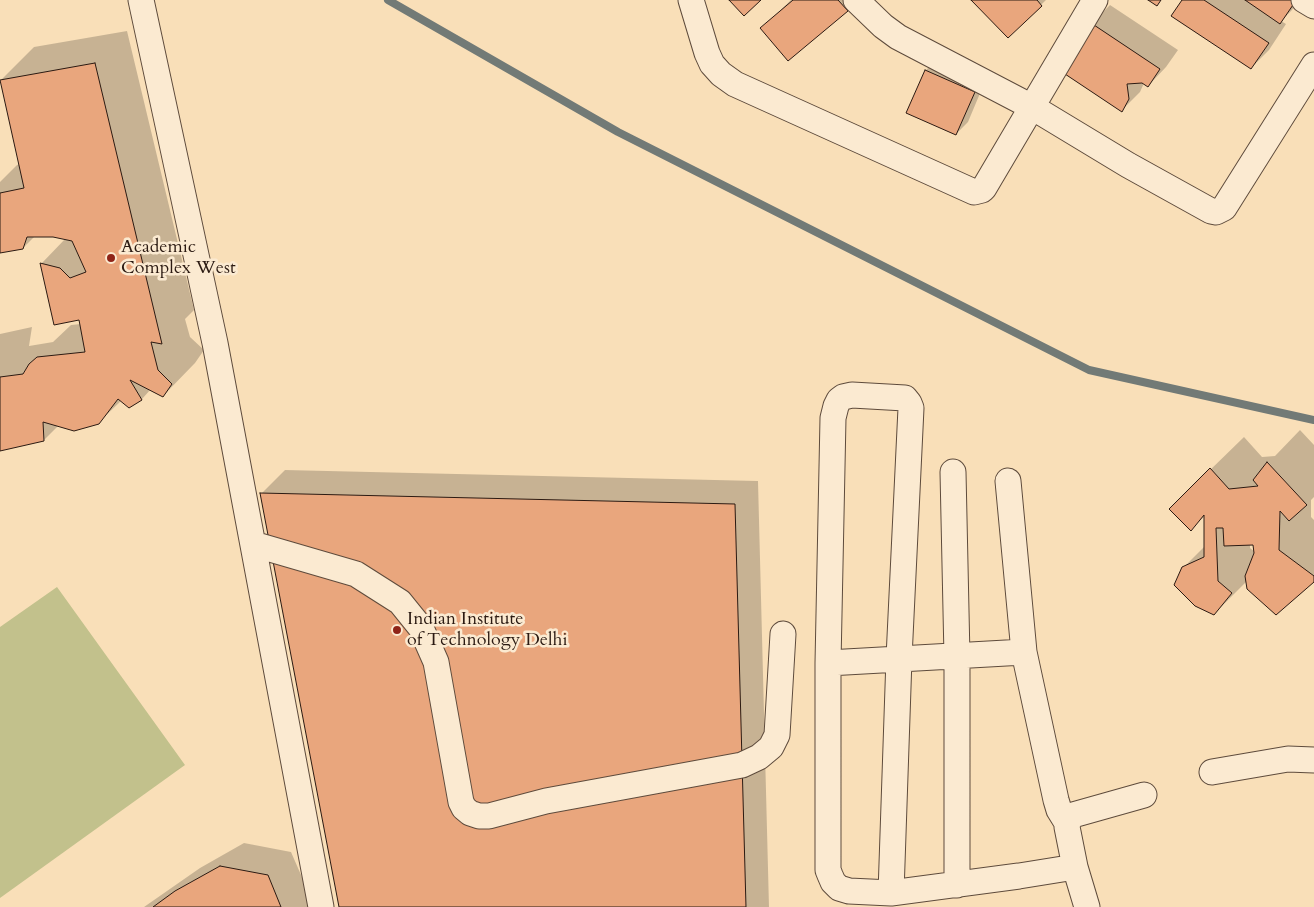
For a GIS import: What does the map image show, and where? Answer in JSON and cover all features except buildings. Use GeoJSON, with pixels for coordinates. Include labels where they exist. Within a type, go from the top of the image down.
{"type":"FeatureCollection","features":[{"type":"Feature","properties":{"kind":"street"},"geometry":{"type":"LineString","coordinates":[[141,0],[215,343],[321,907]]}},
{"type":"Feature","properties":{"kind":"street"},"geometry":{"type":"LineString","coordinates":[[691,0],[712,64],[735,84],[974,192],[984,188],[1094,1]]}},
{"type":"Feature","properties":{"kind":"street"},"geometry":{"type":"LineString","coordinates":[[856,0],[882,26],[898,37],[1032,107],[1128,165],[1216,212],[1224,208],[1314,65]]}},
{"type":"Feature","properties":{"kind":"street"},"geometry":{"type":"LineString","coordinates":[[1304,0],[1314,6]]}},
{"type":"Feature","properties":{"kind":"street"},"geometry":{"type":"LineString","coordinates":[[891,893],[911,408],[905,398],[852,395],[843,397],[840,400],[836,406],[833,418],[828,663],[828,870],[839,888],[849,891],[891,893],[1075,867]]}},
{"type":"Feature","properties":{"kind":"street"},"geometry":{"type":"LineString","coordinates":[[953,472],[957,657],[957,885]]}},
{"type":"Feature","properties":{"kind":"street"},"geometry":{"type":"LineString","coordinates":[[1008,481],[1024,652],[1056,800],[1059,810],[1068,823]]}},
{"type":"Feature","properties":{"kind":"street"},"geometry":{"type":"LineString","coordinates":[[253,544],[356,574],[400,602],[421,628],[436,662],[461,802],[470,813],[479,816],[490,816],[546,801],[742,765],[759,757],[771,747],[777,735],[783,634]]}},
{"type":"Feature","properties":{"kind":"street"},"geometry":{"type":"LineString","coordinates":[[828,663],[1024,652]]}},
{"type":"Feature","properties":{"kind":"street"},"geometry":{"type":"LineString","coordinates":[[1212,772],[1288,759],[1314,760]]}},
{"type":"Feature","properties":{"kind":"street"},"geometry":{"type":"LineString","coordinates":[[1087,907],[1075,867],[1067,828],[1068,823],[1073,815],[1144,795]]}},
{"type":"Feature","properties":{"kind":"shaded area"},"geometry":{"type":"Polygon","coordinates":[[[57,587],[185,765],[0,898],[0,627],[57,587]]]}},
{"type":"Feature","properties":{"kind":"waterway"},"geometry":{"type":"LineString","coordinates":[[388,0],[618,132],[1089,370],[1314,420]]}},
{"type":"Feature","properties":{"kind":"place","name":"Academic Complex West"},"geometry":{"type":"Point","coordinates":[111,258]}},
{"type":"Feature","properties":{"kind":"place","name":"Indian Institute of Technology Delhi"},"geometry":{"type":"Point","coordinates":[397,630]}}]}
